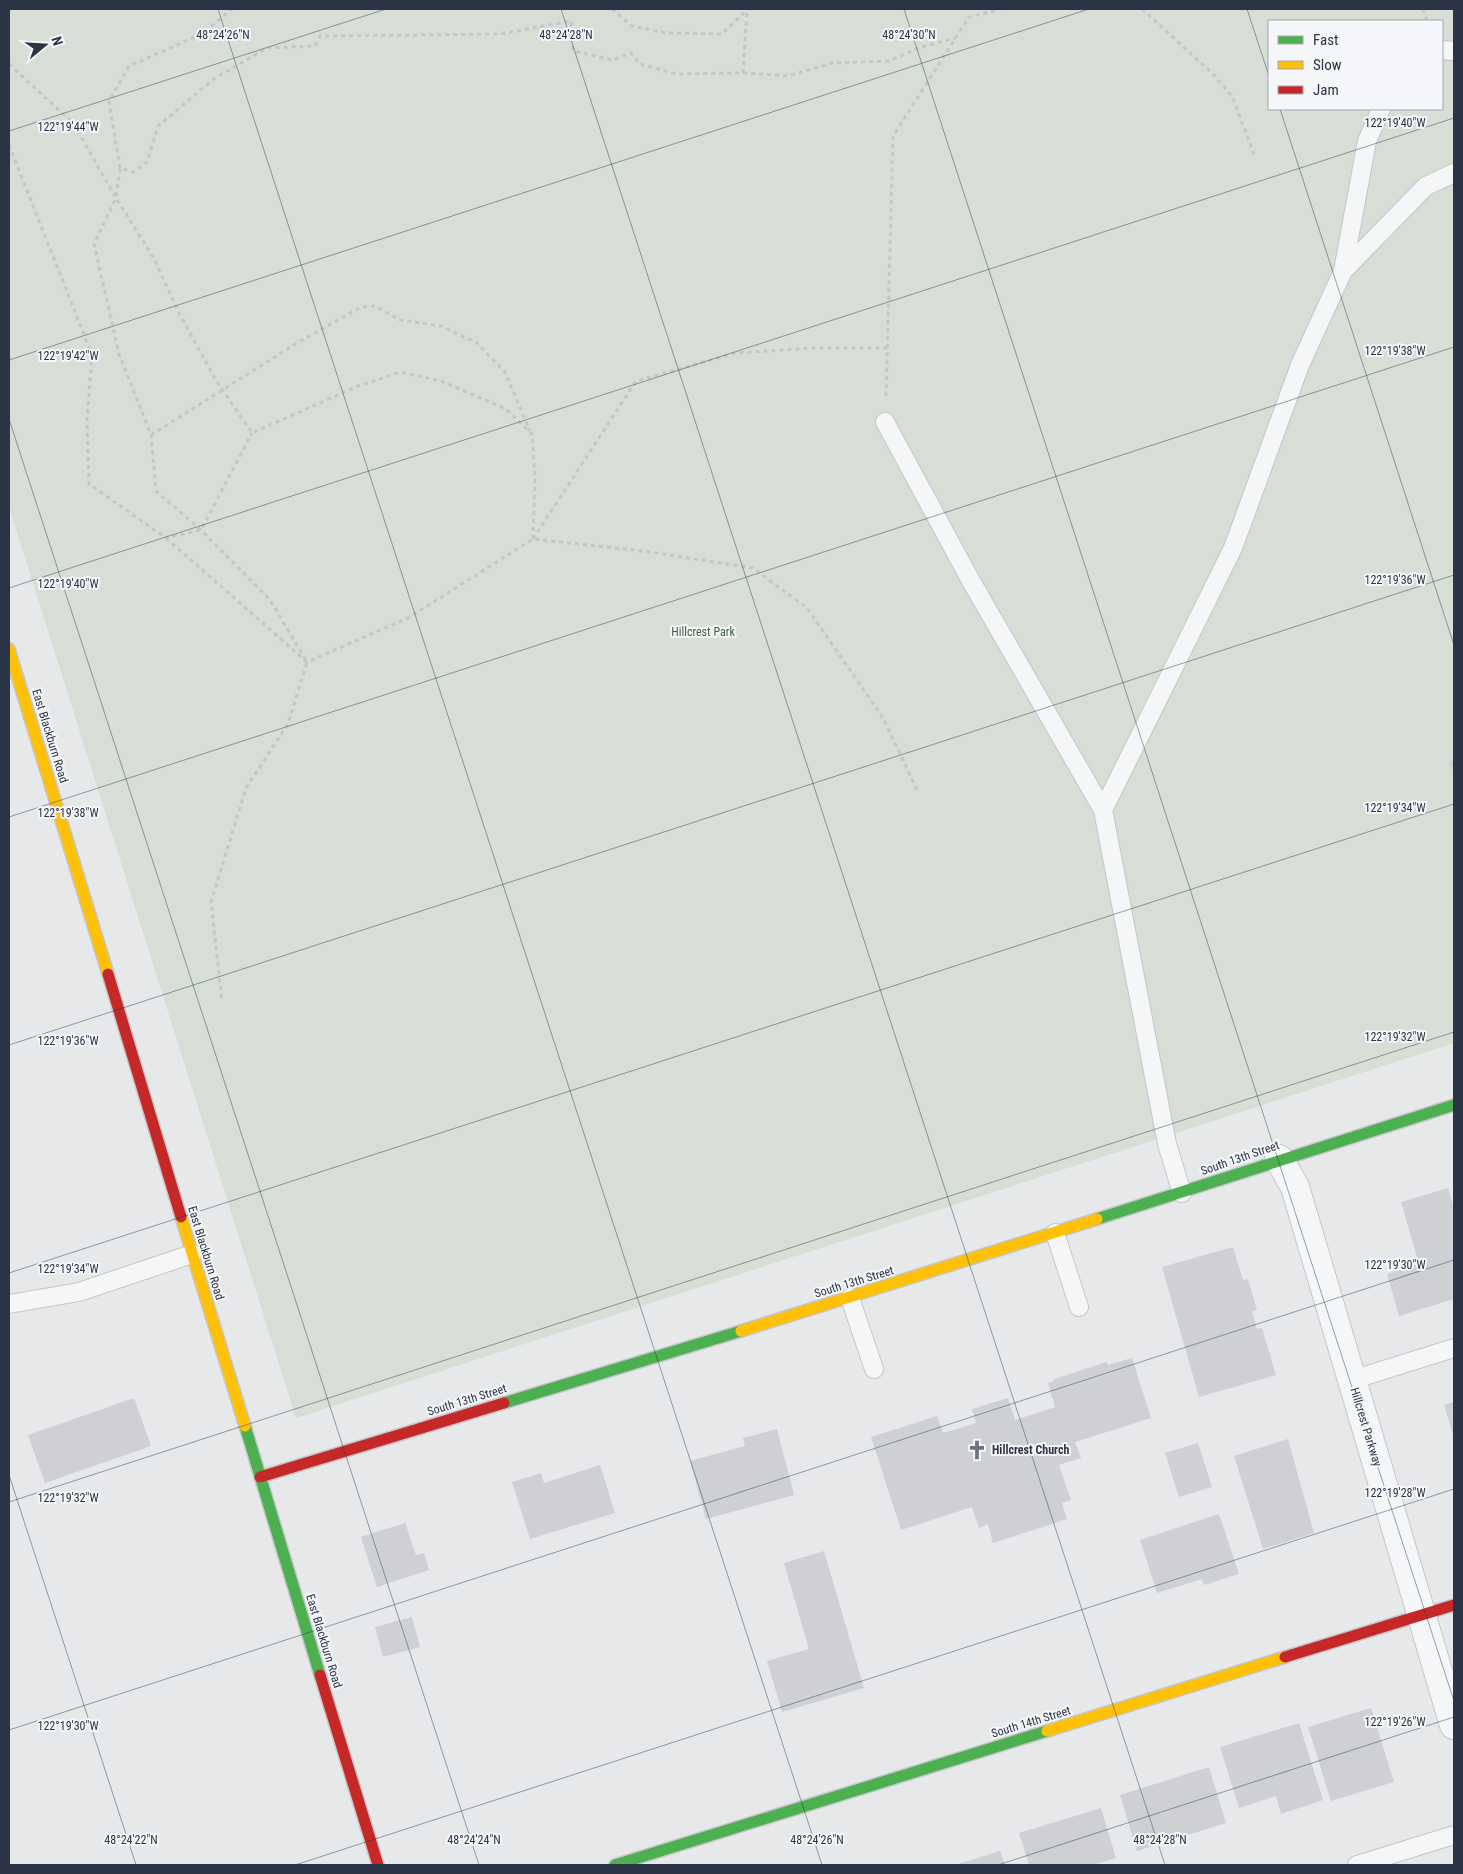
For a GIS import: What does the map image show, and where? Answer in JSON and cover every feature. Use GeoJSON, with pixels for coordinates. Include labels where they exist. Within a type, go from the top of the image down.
{"type":"FeatureCollection","features":[{"type":"Feature","properties":{"kind":"street","name":"East Blackburn Road"},"geometry":{"type":"LineString","coordinates":[[9,649],[378,1865]]}},
{"type":"Feature","properties":{"kind":"street","name":"South 13th Street"},"geometry":{"type":"LineString","coordinates":[[260,1477],[850,1298],[1182,1193],[1279,1159],[1454,1105]]}},
{"type":"Feature","properties":{"kind":"street","name":"Hillcrest Parkway"},"geometry":{"type":"LineString","coordinates":[[1279,1159],[1295,1187],[1454,1725]]}},
{"type":"Feature","properties":{"kind":"street","name":"South 14th Street"},"geometry":{"type":"LineString","coordinates":[[615,1865],[1454,1605]]}},
{"type":"Feature","properties":{"kind":"lane"},"geometry":{"type":"LineString","coordinates":[[1103,810],[1233,548],[1300,365],[1343,271],[1367,141],[1381,110]]}},
{"type":"Feature","properties":{"kind":"lane"},"geometry":{"type":"LineString","coordinates":[[1343,271],[1426,186],[1454,173]]}},
{"type":"Feature","properties":{"kind":"lane"},"geometry":{"type":"LineString","coordinates":[[885,422],[971,581],[1103,810],[1167,1144],[1182,1193]]}},
{"type":"Feature","properties":{"kind":"lane"},"geometry":{"type":"LineString","coordinates":[[1055,1233],[1079,1307]]}},
{"type":"Feature","properties":{"kind":"lane"},"geometry":{"type":"LineString","coordinates":[[9,1304],[79,1292],[192,1254]]}},
{"type":"Feature","properties":{"kind":"lane"},"geometry":{"type":"LineString","coordinates":[[850,1298],[874,1369]]}},
{"type":"Feature","properties":{"kind":"lane"},"geometry":{"type":"LineString","coordinates":[[1352,1380],[1454,1348]]}},
{"type":"Feature","properties":{"kind":"lane"},"geometry":{"type":"LineString","coordinates":[[1357,1865],[1454,1835]]}},
{"type":"Feature","properties":{"kind":"path"},"geometry":{"type":"LineString","coordinates":[[222,1002],[211,902],[246,788],[288,724],[306,662],[270,600],[200,530],[156,491],[151,435],[119,354],[94,244],[116,198],[120,168],[110,102],[129,66],[202,34],[232,9]]}},
{"type":"Feature","properties":{"kind":"path"},"geometry":{"type":"LineString","coordinates":[[612,9],[632,26],[666,33],[722,34],[747,9]]}},
{"type":"Feature","properties":{"kind":"path"},"geometry":{"type":"LineString","coordinates":[[743,73],[747,9]]}},
{"type":"Feature","properties":{"kind":"path"},"geometry":{"type":"LineString","coordinates":[[885,422],[892,136],[969,17],[1001,9]]}},
{"type":"Feature","properties":{"kind":"path"},"geometry":{"type":"LineString","coordinates":[[1142,9],[1213,74],[1232,96],[1254,154]]}},
{"type":"Feature","properties":{"kind":"path"},"geometry":{"type":"LineString","coordinates":[[120,168],[133,172],[147,162],[158,126],[215,78],[267,48],[315,46],[320,36],[500,34],[571,21],[574,51],[613,60],[631,53],[640,64],[676,74],[743,73],[788,76],[832,63],[889,62],[918,48],[955,38]]}},
{"type":"Feature","properties":{"kind":"path"},"geometry":{"type":"LineString","coordinates":[[9,64],[73,123],[116,198],[153,257],[180,315],[223,391],[252,433]]}},
{"type":"Feature","properties":{"kind":"path"},"geometry":{"type":"LineString","coordinates":[[9,145],[92,355],[87,421],[89,484],[166,538],[306,662]]}},
{"type":"Feature","properties":{"kind":"path"},"geometry":{"type":"LineString","coordinates":[[151,435],[297,343],[361,308],[375,306],[400,320],[440,326],[477,343],[505,372],[532,434],[535,478],[533,539]]}},
{"type":"Feature","properties":{"kind":"path"},"geometry":{"type":"LineString","coordinates":[[306,662],[408,618],[533,539],[636,381],[736,353],[813,348],[887,348]]}},
{"type":"Feature","properties":{"kind":"path"},"geometry":{"type":"LineString","coordinates":[[166,538],[200,530],[252,433],[358,386],[401,372],[441,381],[506,409],[532,434]]}},
{"type":"Feature","properties":{"kind":"path"},"geometry":{"type":"LineString","coordinates":[[533,539],[643,551],[753,568],[807,608],[883,718],[916,790]]}},
{"type":"Feature","properties":{"kind":"green space","name":"Hillcrest Park"},"geometry":{"type":"Polygon","coordinates":[[[9,9],[1454,9],[1454,1043],[296,1418],[9,507],[9,9]]]}},
{"type":"Feature","properties":{"kind":"building"},"geometry":{"type":"Polygon","coordinates":[[[1454,760],[1454,774],[1449,762],[1454,760]]]}},
{"type":"Feature","properties":{"kind":"building"},"geometry":{"type":"Polygon","coordinates":[[[1448,1188],[1454,1209],[1454,1299],[1399,1316],[1387,1274],[1419,1264],[1401,1202],[1448,1188]]]}},
{"type":"Feature","properties":{"kind":"building"},"geometry":{"type":"Polygon","coordinates":[[[1233,1247],[1243,1280],[1248,1279],[1257,1310],[1252,1311],[1257,1329],[1262,1328],[1276,1375],[1199,1397],[1162,1267],[1233,1247]]]}},
{"type":"Feature","properties":{"kind":"building","name":"Hillcrest Church"},"geometry":{"type":"Polygon","coordinates":[[[1132,1358],[1151,1418],[1075,1442],[1081,1458],[1059,1465],[1071,1500],[1062,1503],[1067,1519],[993,1543],[988,1524],[979,1528],[972,1507],[901,1530],[871,1437],[937,1416],[943,1433],[976,1423],[972,1409],[1008,1398],[1015,1420],[1055,1407],[1048,1383],[1054,1381],[1054,1379],[1107,1362],[1108,1365],[1132,1358]]]}},
{"type":"Feature","properties":{"kind":"building"},"geometry":{"type":"Polygon","coordinates":[[[134,1398],[151,1446],[45,1483],[28,1435],[134,1398]]]}},
{"type":"Feature","properties":{"kind":"building"},"geometry":{"type":"Polygon","coordinates":[[[1454,1402],[1454,1434],[1453,1434],[1444,1405],[1454,1402]]]}},
{"type":"Feature","properties":{"kind":"building"},"geometry":{"type":"Polygon","coordinates":[[[777,1429],[794,1495],[706,1519],[690,1461],[745,1446],[743,1438],[777,1429]]]}},
{"type":"Feature","properties":{"kind":"building"},"geometry":{"type":"Polygon","coordinates":[[[1288,1439],[1314,1533],[1263,1549],[1234,1456],[1288,1439]]]}},
{"type":"Feature","properties":{"kind":"building"},"geometry":{"type":"Polygon","coordinates":[[[1198,1443],[1212,1487],[1179,1497],[1165,1453],[1198,1443]]]}},
{"type":"Feature","properties":{"kind":"building"},"geometry":{"type":"Polygon","coordinates":[[[600,1465],[615,1513],[530,1539],[512,1482],[541,1473],[544,1483],[600,1465]]]}},
{"type":"Feature","properties":{"kind":"building"},"geometry":{"type":"Polygon","coordinates":[[[1219,1514],[1239,1574],[1204,1585],[1202,1579],[1157,1593],[1140,1540],[1219,1514]]]}},
{"type":"Feature","properties":{"kind":"building"},"geometry":{"type":"Polygon","coordinates":[[[405,1523],[416,1555],[424,1553],[429,1570],[377,1587],[361,1537],[405,1523]]]}},
{"type":"Feature","properties":{"kind":"building"},"geometry":{"type":"Polygon","coordinates":[[[824,1551],[864,1688],[782,1712],[767,1661],[809,1649],[784,1563],[824,1551]]]}},
{"type":"Feature","properties":{"kind":"building"},"geometry":{"type":"Polygon","coordinates":[[[412,1617],[420,1647],[383,1657],[375,1627],[412,1617]]]}},
{"type":"Feature","properties":{"kind":"building"},"geometry":{"type":"Polygon","coordinates":[[[1371,1708],[1394,1782],[1331,1801],[1308,1727],[1371,1708]]]}},
{"type":"Feature","properties":{"kind":"building"},"geometry":{"type":"Polygon","coordinates":[[[1299,1723],[1323,1800],[1281,1814],[1276,1796],[1239,1808],[1220,1747],[1299,1723]]]}},
{"type":"Feature","properties":{"kind":"building"},"geometry":{"type":"Polygon","coordinates":[[[1209,1767],[1226,1823],[1137,1851],[1120,1795],[1209,1767]]]}},
{"type":"Feature","properties":{"kind":"building"},"geometry":{"type":"Polygon","coordinates":[[[1101,1808],[1116,1858],[1093,1865],[1029,1865],[1019,1833],[1101,1808]]]}},
{"type":"Feature","properties":{"kind":"building"},"geometry":{"type":"Polygon","coordinates":[[[1000,1851],[1005,1865],[955,1865],[1000,1851]]]}},
{"type":"Feature","properties":{"kind":"traffic: fast"},"geometry":{"type":"LineString","coordinates":[[1097,1219],[1454,1105]]}},
{"type":"Feature","properties":{"kind":"traffic: fast"},"geometry":{"type":"LineString","coordinates":[[504,1403],[741,1331]]}},
{"type":"Feature","properties":{"kind":"traffic: fast"},"geometry":{"type":"LineString","coordinates":[[245,1426],[320,1675]]}},
{"type":"Feature","properties":{"kind":"traffic: fast"},"geometry":{"type":"LineString","coordinates":[[615,1865],[1047,1731]]}},
{"type":"Feature","properties":{"kind":"traffic: slow"},"geometry":{"type":"LineString","coordinates":[[9,649],[108,974]]}},
{"type":"Feature","properties":{"kind":"traffic: slow"},"geometry":{"type":"LineString","coordinates":[[181,1217],[245,1426]]}},
{"type":"Feature","properties":{"kind":"traffic: slow"},"geometry":{"type":"LineString","coordinates":[[741,1331],[1097,1219]]}},
{"type":"Feature","properties":{"kind":"traffic: slow"},"geometry":{"type":"LineString","coordinates":[[1047,1731],[1285,1657]]}},
{"type":"Feature","properties":{"kind":"traffic: jam"},"geometry":{"type":"LineString","coordinates":[[108,974],[181,1217]]}},
{"type":"Feature","properties":{"kind":"traffic: jam"},"geometry":{"type":"LineString","coordinates":[[260,1477],[504,1403]]}},
{"type":"Feature","properties":{"kind":"traffic: jam"},"geometry":{"type":"LineString","coordinates":[[1285,1657],[1454,1605]]}},
{"type":"Feature","properties":{"kind":"traffic: jam"},"geometry":{"type":"LineString","coordinates":[[320,1675],[378,1865]]}},
{"type":"Feature","properties":{"kind":"place","name":"Hillcrest Church"},"geometry":{"type":"Point","coordinates":[977,1450]}}]}
